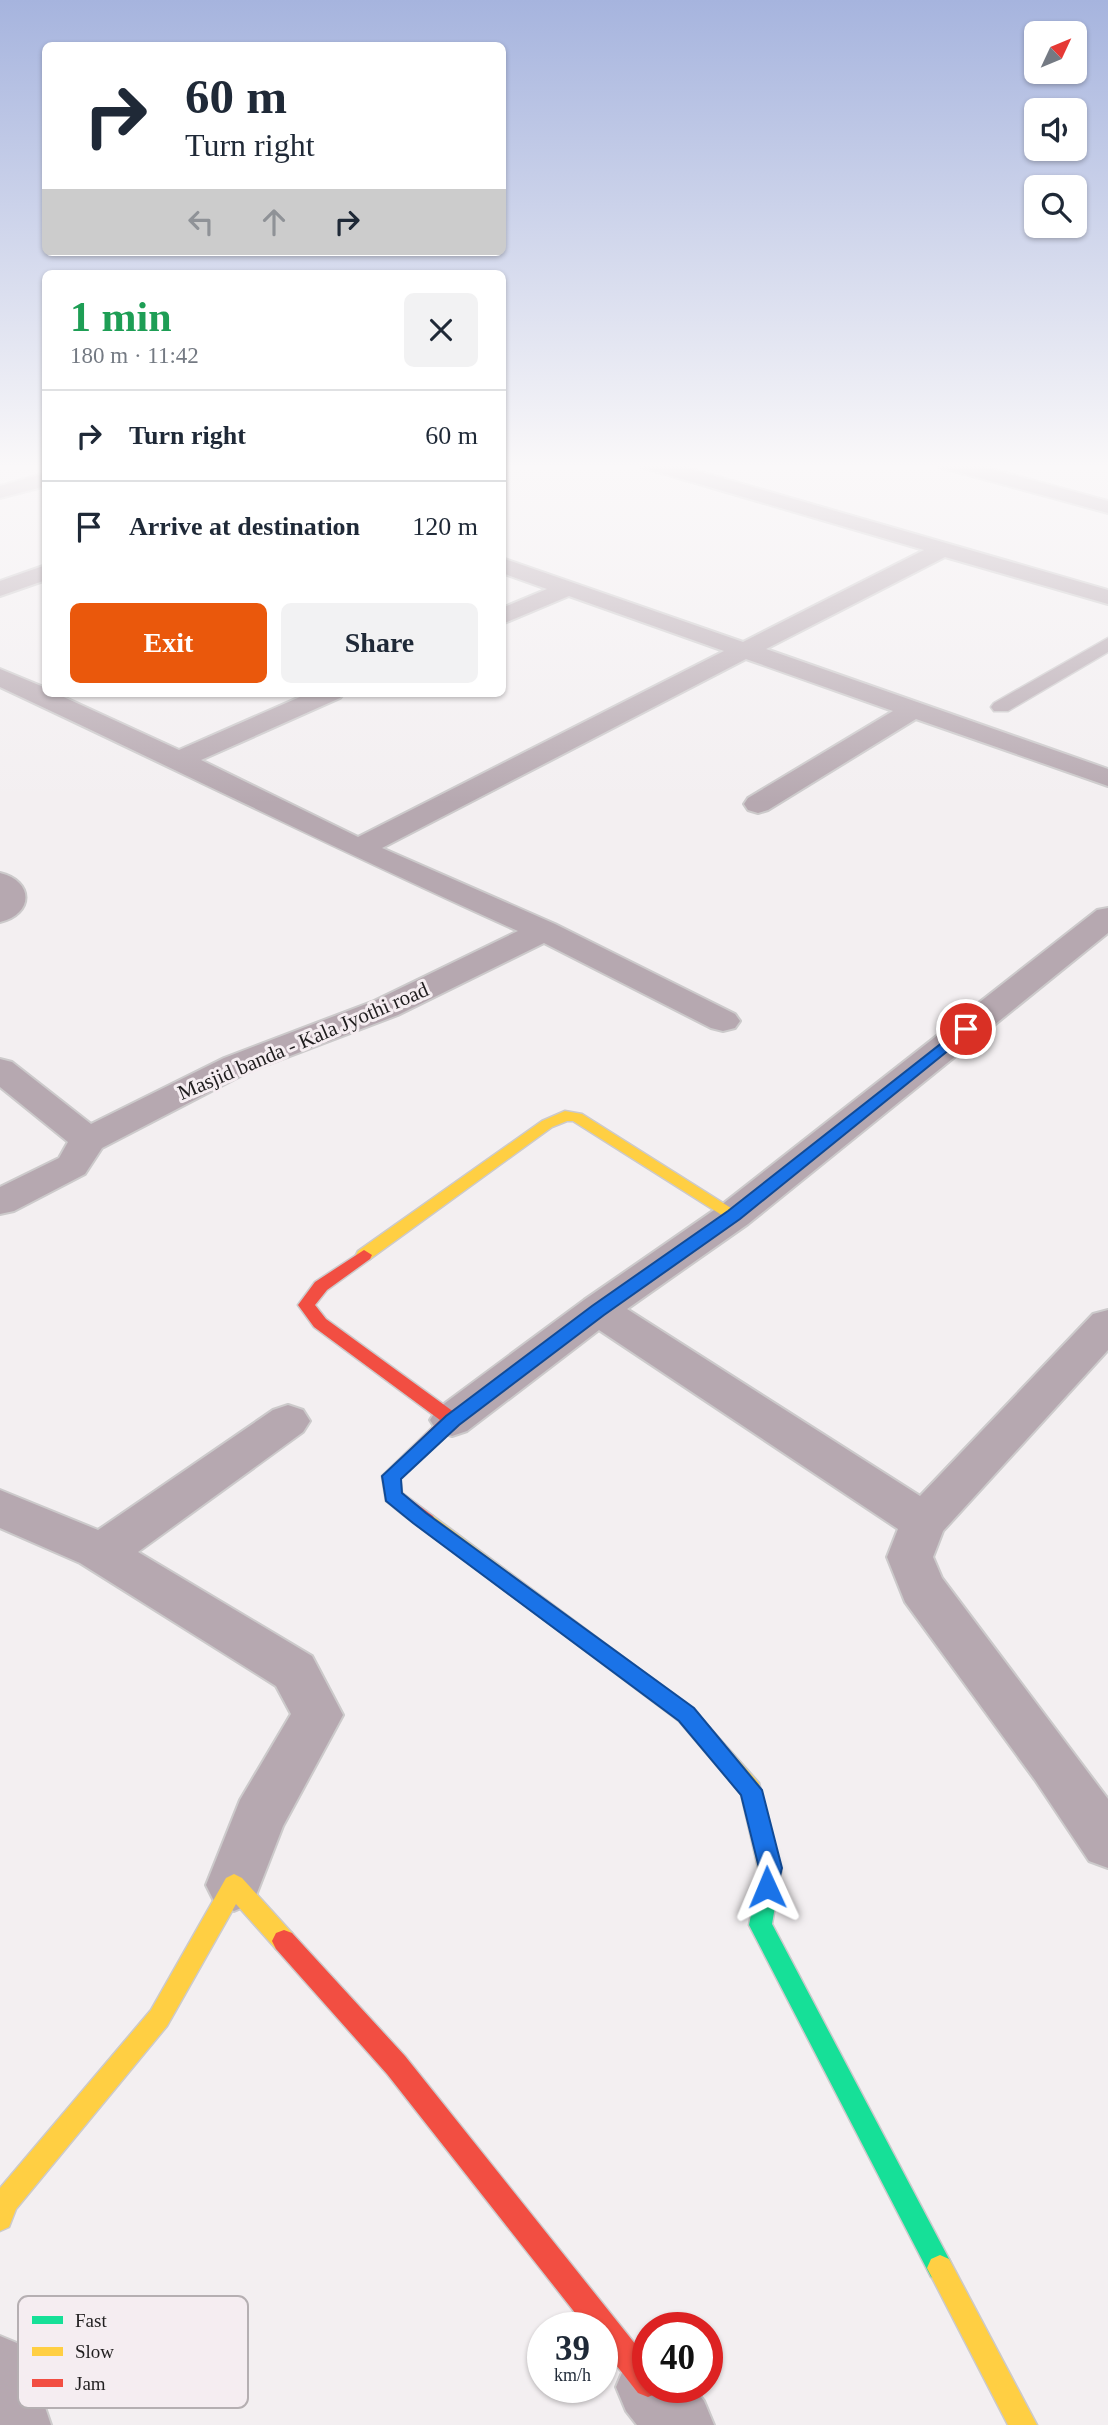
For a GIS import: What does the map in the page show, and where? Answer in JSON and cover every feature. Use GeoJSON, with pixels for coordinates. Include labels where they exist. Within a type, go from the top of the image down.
{"type":"FeatureCollection","features":[{"type":"Feature","properties":{"kind":"street"},"geometry":{"type":"LineString","coordinates":[[0,589],[35,576]]}},
{"type":"Feature","properties":{"kind":"street"},"geometry":{"type":"LineString","coordinates":[[534,576],[1108,778]]}},
{"type":"Feature","properties":{"kind":"street"},"geometry":{"type":"LineString","coordinates":[[358,848],[891,576]]}},
{"type":"Feature","properties":{"kind":"street"},"geometry":{"type":"LineString","coordinates":[[1036,576],[1108,597]]}},
{"type":"Feature","properties":{"kind":"street"},"geometry":{"type":"LineString","coordinates":[[506,615],[568,588]]}},
{"type":"Feature","properties":{"kind":"street"},"geometry":{"type":"LineString","coordinates":[[0,677],[36,686]]}},
{"type":"Feature","properties":{"kind":"street"},"geometry":{"type":"LineString","coordinates":[[57,697],[358,848],[544,931],[723,1021]]}},
{"type":"Feature","properties":{"kind":"street"},"geometry":{"type":"LineString","coordinates":[[179,760],[322,697]]}},
{"type":"Feature","properties":{"kind":"street"},"geometry":{"type":"LineString","coordinates":[[758,804],[915,709]]}},
{"type":"Feature","properties":{"kind":"street"},"geometry":{"type":"LineString","coordinates":[[0,882],[9,888],[10,898],[9,908],[0,913]]}},
{"type":"Feature","properties":{"kind":"street"},"geometry":{"type":"LineString","coordinates":[[1023,2425],[760,1925],[771,1868],[751,1790],[686,1715],[393,1496],[391,1476],[452,1420],[598,1310],[734,1215],[1108,917]]}},
{"type":"Feature","properties":{"kind":"street","name":"Masjid banda - Kala Jyothi road"},"geometry":{"type":"LineString","coordinates":[[0,1202],[72,1166],[88,1140],[236,1065],[386,1008],[544,931]]}},
{"type":"Feature","properties":{"kind":"street"},"geometry":{"type":"LineString","coordinates":[[0,1069],[88,1140]]}},
{"type":"Feature","properties":{"kind":"street"},"geometry":{"type":"LineString","coordinates":[[452,1420],[320,1323],[306,1305],[321,1286],[547,1124],[565,1116],[577,1117],[734,1215]]}},
{"type":"Feature","properties":{"kind":"street"},"geometry":{"type":"LineString","coordinates":[[598,1310],[924,1522]]}},
{"type":"Feature","properties":{"kind":"street"},"geometry":{"type":"LineString","coordinates":[[1108,1324],[924,1522],[910,1558],[922,1588],[1053,1764],[1108,1843]]}},
{"type":"Feature","properties":{"kind":"street"},"geometry":{"type":"LineString","coordinates":[[101,1553],[288,1421]]}},
{"type":"Feature","properties":{"kind":"street"},"geometry":{"type":"LineString","coordinates":[[0,1508],[101,1553],[294,1671],[318,1714],[259,1817],[234,1885],[159,2018],[2,2206]]}},
{"type":"Feature","properties":{"kind":"street"},"geometry":{"type":"LineString","coordinates":[[234,1885],[397,2065],[632,2363]]}},
{"type":"Feature","properties":{"kind":"street"},"geometry":{"type":"LineString","coordinates":[[0,2370],[17,2425]]}},
{"type":"Feature","properties":{"kind":"street"},"geometry":{"type":"LineString","coordinates":[[663,2403],[680,2425]]}},
{"type":"Feature","properties":{"kind":"lane"},"geometry":{"type":"LineString","coordinates":[[1001,707],[1108,644]]}},
{"type":"Feature","properties":{"kind":"traffic: fast"},"geometry":{"type":"LineString","coordinates":[[770,1872],[760,1925],[940,2268]]}},
{"type":"Feature","properties":{"kind":"traffic: slow"},"geometry":{"type":"LineString","coordinates":[[364,1255],[547,1124],[565,1116],[577,1117],[734,1215]]}},
{"type":"Feature","properties":{"kind":"traffic: slow"},"geometry":{"type":"LineString","coordinates":[[426,1521],[686,1715],[751,1790],[770,1872]]}},
{"type":"Feature","properties":{"kind":"traffic: slow"},"geometry":{"type":"LineString","coordinates":[[0,2218],[5,2202],[159,2018],[234,1885],[284,1941]]}},
{"type":"Feature","properties":{"kind":"traffic: slow"},"geometry":{"type":"LineString","coordinates":[[940,2268],[1023,2425]]}},
{"type":"Feature","properties":{"kind":"traffic: jam"},"geometry":{"type":"LineString","coordinates":[[364,1255],[321,1286],[306,1305],[320,1323],[452,1420],[391,1476],[393,1496],[426,1521]]}},
{"type":"Feature","properties":{"kind":"traffic: jam"},"geometry":{"type":"LineString","coordinates":[[284,1941],[396,2065],[632,2363]]}},
{"type":"Feature","properties":{"kind":"route"},"geometry":{"type":"LineString","coordinates":[[767,1887],[771,1868],[751,1790],[686,1715],[419,1518],[393,1496],[391,1476],[452,1420],[598,1310],[734,1215],[966,1029]]}}]}
